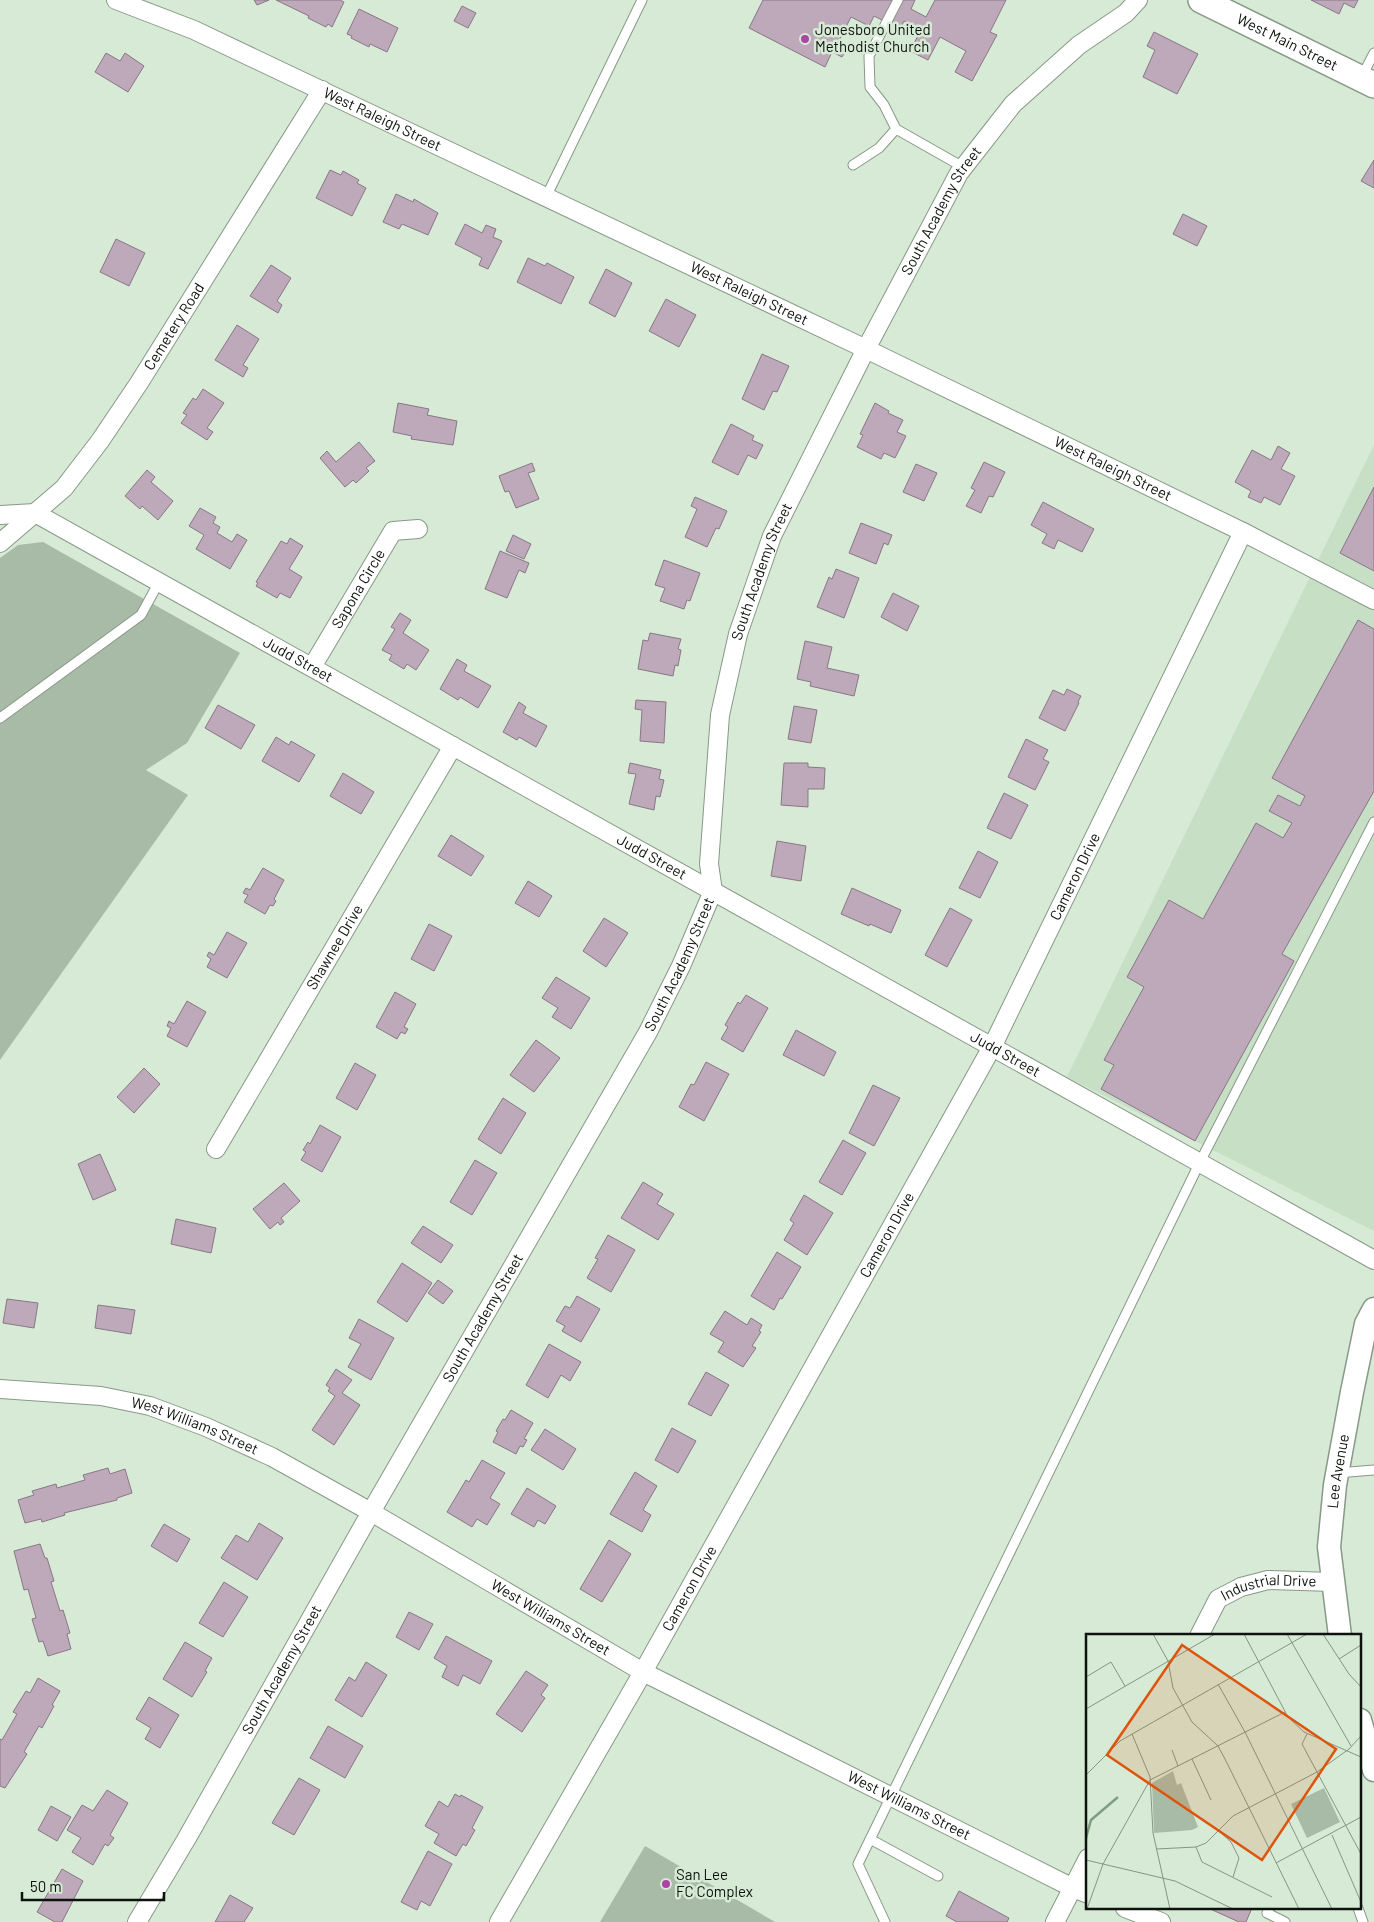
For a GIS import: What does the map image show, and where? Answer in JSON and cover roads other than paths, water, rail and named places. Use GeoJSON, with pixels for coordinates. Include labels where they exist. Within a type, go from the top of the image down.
{"type":"FeatureCollection","features":[{"type":"Feature","properties":{"kind":"main road","name":"West Main Street"},"geometry":{"type":"LineString","coordinates":[[1201,0],[1368,82]]}},
{"type":"Feature","properties":{"kind":"street","name":"West Raleigh Street"},"geometry":{"type":"LineString","coordinates":[[116,0],[194,30],[866,349],[1243,532],[1374,600]]}},
{"type":"Feature","properties":{"kind":"street","name":"South Academy Street"},"geometry":{"type":"LineString","coordinates":[[137,1922],[187,1838],[371,1512],[648,1032],[681,966],[713,891],[709,864],[720,715],[738,634],[772,536],[866,349],[963,167],[1014,104],[1079,45],[1126,13],[1138,0]]}},
{"type":"Feature","properties":{"kind":"street","name":"Cemetery Road"},"geometry":{"type":"LineString","coordinates":[[0,543],[64,488],[100,441],[139,383],[322,90]]}},
{"type":"Feature","properties":{"kind":"street"},"geometry":{"type":"LineString","coordinates":[[0,515],[35,513]]}},
{"type":"Feature","properties":{"kind":"street","name":"Judd Street"},"geometry":{"type":"LineString","coordinates":[[35,513],[1374,1260]]}},
{"type":"Feature","properties":{"kind":"street","name":"Sapona Circle"},"geometry":{"type":"LineString","coordinates":[[312,667],[393,531],[418,529]]}},
{"type":"Feature","properties":{"kind":"street","name":"Cameron Drive"},"geometry":{"type":"LineString","coordinates":[[499,1922],[643,1672],[992,1047],[1243,532]]}},
{"type":"Feature","properties":{"kind":"street","name":"Shawnee Drive"},"geometry":{"type":"LineString","coordinates":[[216,1149],[453,746]]}},
{"type":"Feature","properties":{"kind":"street","name":"Lee Avenue"},"geometry":{"type":"LineString","coordinates":[[1340,1634],[1328,1548],[1338,1473],[1366,1324],[1374,1310]]}},
{"type":"Feature","properties":{"kind":"street","name":"West Williams Street"},"geometry":{"type":"LineString","coordinates":[[0,1389],[101,1396],[150,1406],[206,1427],[272,1457],[371,1512],[643,1672],[1080,1891]]}},
{"type":"Feature","properties":{"kind":"street","name":"Industrial Drive"},"geometry":{"type":"LineString","coordinates":[[1200,1634],[1218,1598],[1241,1587],[1268,1580],[1332,1582]]}},
{"type":"Feature","properties":{"kind":"street"},"geometry":{"type":"LineString","coordinates":[[1362,1729],[1371,1769]]}},
{"type":"Feature","properties":{"kind":"street"},"geometry":{"type":"LineString","coordinates":[[1055,1922],[1080,1891],[1086,1866]]}},
{"type":"Feature","properties":{"kind":"street"},"geometry":{"type":"LineString","coordinates":[[1130,1910],[1161,1922]]}},
{"type":"Feature","properties":{"kind":"lane"},"geometry":{"type":"LineString","coordinates":[[546,197],[642,0]]}},
{"type":"Feature","properties":{"kind":"lane"},"geometry":{"type":"LineString","coordinates":[[898,0],[869,56],[870,88],[884,105],[896,129],[963,167]]}},
{"type":"Feature","properties":{"kind":"lane"},"geometry":{"type":"LineString","coordinates":[[1368,82],[1374,53]]}},
{"type":"Feature","properties":{"kind":"lane"},"geometry":{"type":"LineString","coordinates":[[853,165],[879,148],[896,129]]}},
{"type":"Feature","properties":{"kind":"lane"},"geometry":{"type":"LineString","coordinates":[[0,718],[141,615],[159,582]]}},
{"type":"Feature","properties":{"kind":"lane"},"geometry":{"type":"LineString","coordinates":[[885,1922],[858,1864],[1200,1162],[1374,822]]}},
{"type":"Feature","properties":{"kind":"lane"},"geometry":{"type":"LineString","coordinates":[[1338,1473],[1374,1470]]}},
{"type":"Feature","properties":{"kind":"lane"},"geometry":{"type":"LineString","coordinates":[[870,1839],[938,1876]]}},
{"type":"Feature","properties":{"kind":"lane"},"geometry":{"type":"LineString","coordinates":[[1268,1910],[1267,1913],[1285,1922]]}},
{"type":"Feature","properties":{"kind":"lane"},"geometry":{"type":"LineString","coordinates":[[1359,1910],[1363,1922]]}},
{"type":"Feature","properties":{"kind":"place","name":"Jonesboro United Methodist Church"},"geometry":{"type":"Point","coordinates":[805,39]}},
{"type":"Feature","properties":{"kind":"place","name":"San Lee FC Complex"},"geometry":{"type":"Point","coordinates":[666,1884]}}]}
